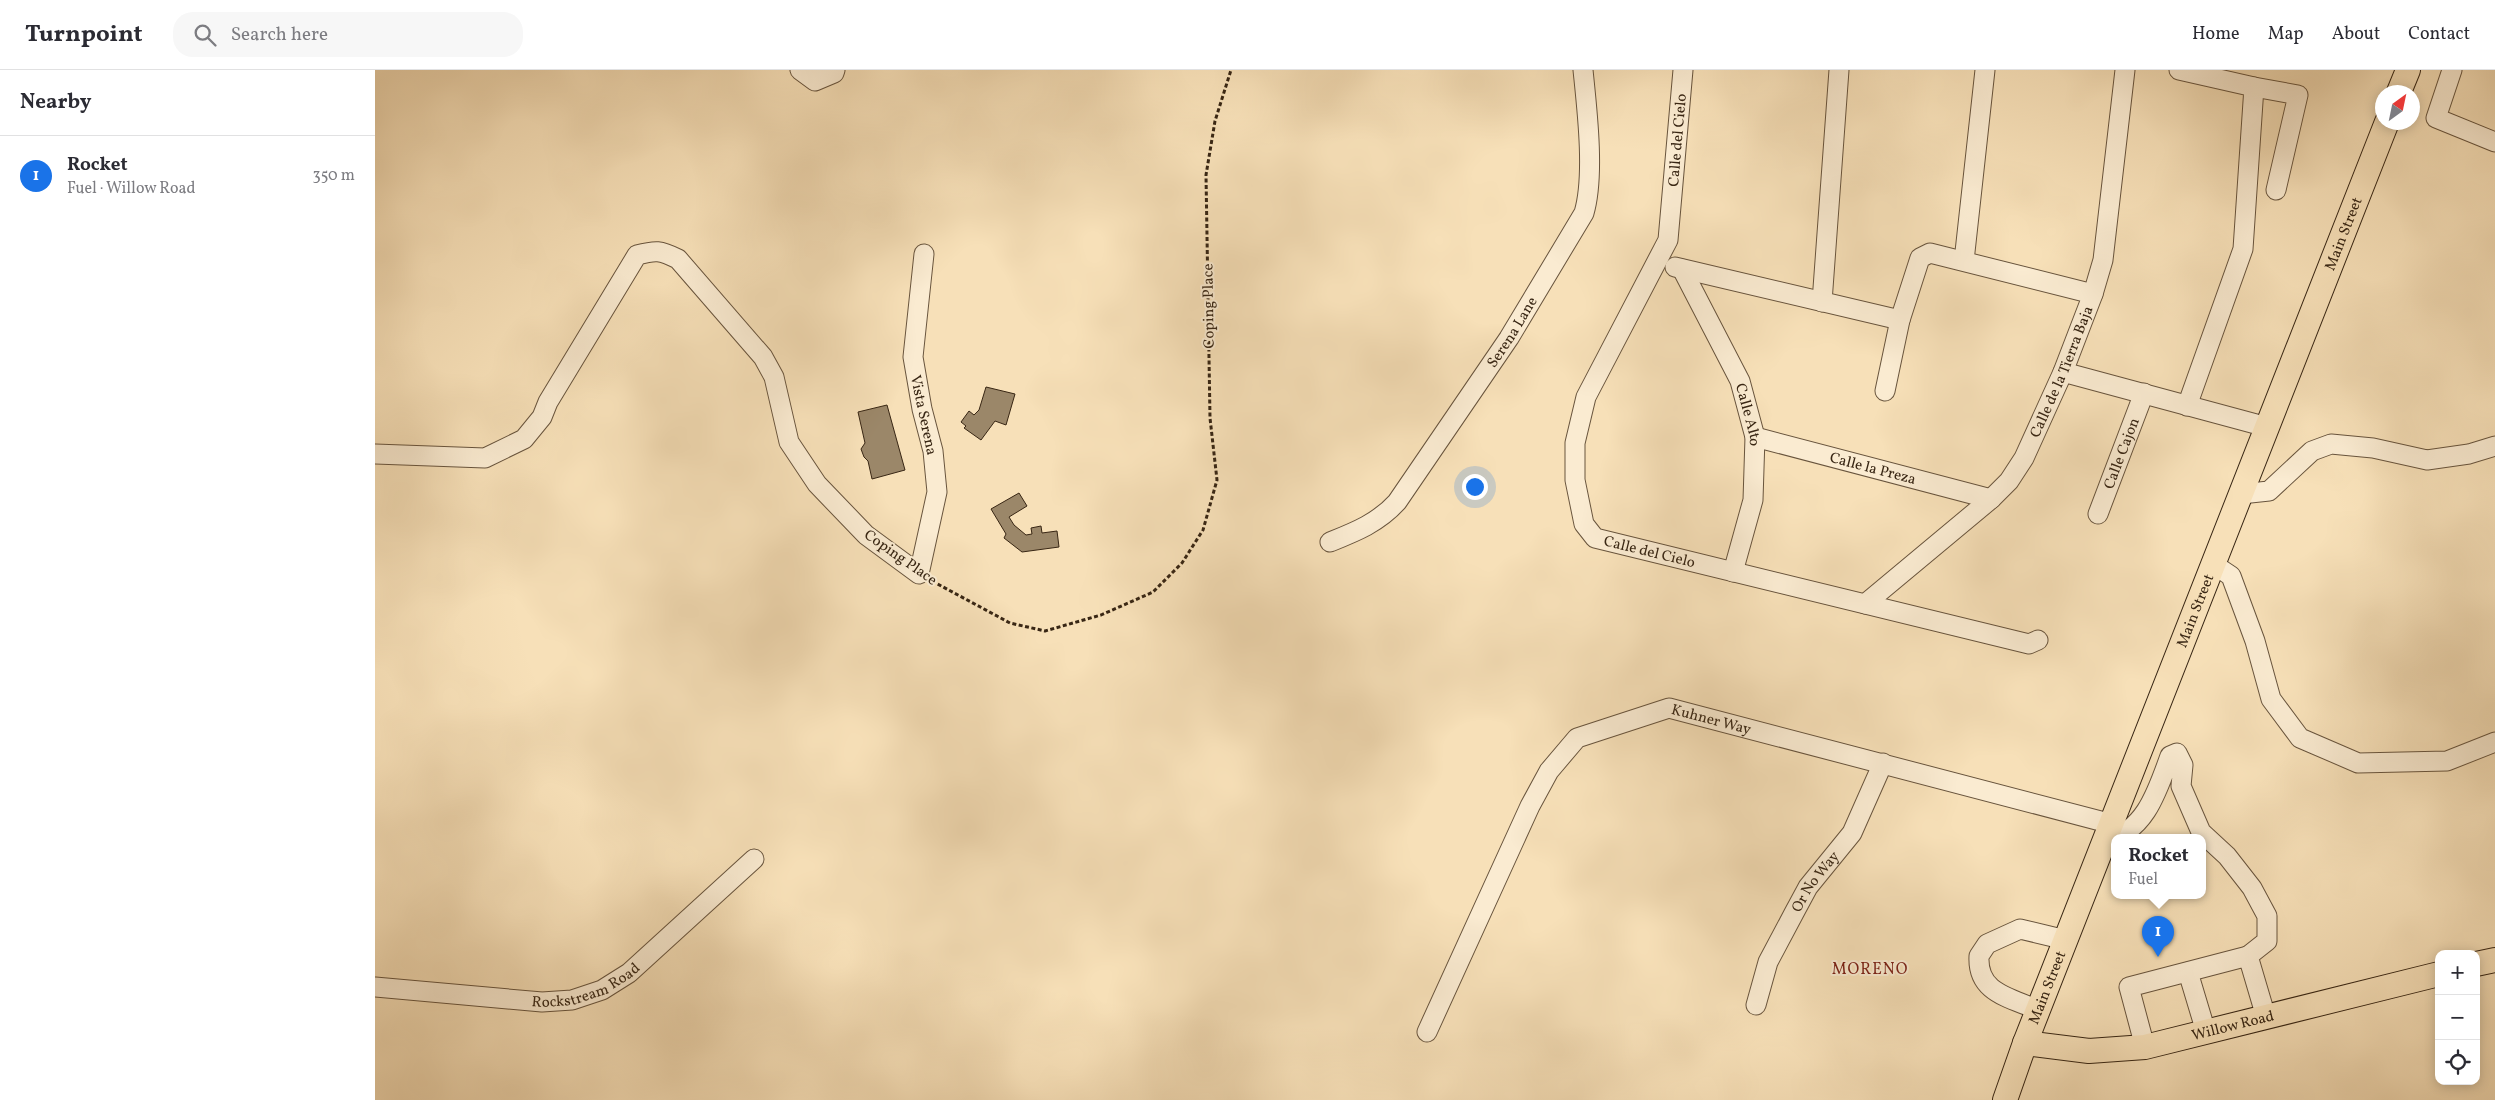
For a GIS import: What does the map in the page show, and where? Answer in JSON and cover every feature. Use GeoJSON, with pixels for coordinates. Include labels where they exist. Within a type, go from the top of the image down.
{"type":"FeatureCollection","features":[{"type":"Feature","properties":{"kind":"main road"},"geometry":{"type":"LineString","coordinates":[[2402,85],[2407,70]]}},
{"type":"Feature","properties":{"kind":"main road","name":"Main Street"},"geometry":{"type":"LineString","coordinates":[[2005,1100],[2065,940],[2384,130]]}},
{"type":"Feature","properties":{"kind":"main road"},"geometry":{"type":"LineString","coordinates":[[2480,963],[2495,960]]}},
{"type":"Feature","properties":{"kind":"main road","name":"Willow Road"},"geometry":{"type":"LineString","coordinates":[[2025,1043],[2089,1051],[2145,1047],[2435,975]]}},
{"type":"Feature","properties":{"kind":"street"},"geometry":{"type":"LineString","coordinates":[[800,70],[815,82],[834,73],[835,70]]}},
{"type":"Feature","properties":{"kind":"street","name":"Serena Lane"},"geometry":{"type":"LineString","coordinates":[[1330,542],[1365,528],[1387,513],[1397,502],[1509,338],[1584,213],[1589,197],[1588,114],[1583,70]]}},
{"type":"Feature","properties":{"kind":"street","name":"Calle del Cielo"},"geometry":{"type":"LineString","coordinates":[[1683,70],[1667,240],[1657,263],[1586,397],[1575,443],[1575,480],[1584,524],[1595,538],[2029,644],[2038,640]]}},
{"type":"Feature","properties":{"kind":"street"},"geometry":{"type":"LineString","coordinates":[[1822,302],[1839,70]]}},
{"type":"Feature","properties":{"kind":"street"},"geometry":{"type":"LineString","coordinates":[[1964,260],[1985,70]]}},
{"type":"Feature","properties":{"kind":"street","name":"Calle de la Tierra Baja"},"geometry":{"type":"LineString","coordinates":[[1865,604],[1991,499],[2009,481],[2024,458],[2063,372],[2093,294],[2103,260],[2125,70]]}},
{"type":"Feature","properties":{"kind":"street"},"geometry":{"type":"LineString","coordinates":[[2179,70],[2298,95],[2277,190]]}},
{"type":"Feature","properties":{"kind":"street"},"geometry":{"type":"LineString","coordinates":[[2452,70],[2436,118],[2495,142]]}},
{"type":"Feature","properties":{"kind":"street"},"geometry":{"type":"LineString","coordinates":[[2187,406],[2243,249],[2254,87]]}},
{"type":"Feature","properties":{"kind":"street","name":"Coping Place"},"geometry":{"type":"LineString","coordinates":[[375,454],[485,458],[524,439],[542,417],[548,402],[637,255],[652,251],[662,251],[678,259],[763,357],[774,377],[789,442],[817,484],[866,535],[919,574]]}},
{"type":"Feature","properties":{"kind":"street"},"geometry":{"type":"LineString","coordinates":[[1885,391],[1901,320],[1920,258],[1929,253],[1964,260],[2093,294]]}},
{"type":"Feature","properties":{"kind":"street","name":"Vista Serena"},"geometry":{"type":"LineString","coordinates":[[919,574],[937,492],[933,450],[921,409],[913,357],[924,254]]}},
{"type":"Feature","properties":{"kind":"street"},"geometry":{"type":"LineString","coordinates":[[1657,263],[1901,320]]}},
{"type":"Feature","properties":{"kind":"street","name":"Calle Alto"},"geometry":{"type":"LineString","coordinates":[[1682,269],[1740,381],[1755,437],[1753,500],[1733,572]]}},
{"type":"Feature","properties":{"kind":"street"},"geometry":{"type":"LineString","coordinates":[[2063,372],[2267,427]]}},
{"type":"Feature","properties":{"kind":"street","name":"Calle Cajon"},"geometry":{"type":"LineString","coordinates":[[2098,514],[2144,393]]}},
{"type":"Feature","properties":{"kind":"street","name":"Calle la Preza"},"geometry":{"type":"LineString","coordinates":[[1755,437],[1991,499]]}},
{"type":"Feature","properties":{"kind":"street"},"geometry":{"type":"LineString","coordinates":[[2241,494],[2269,491],[2312,451],[2331,444],[2373,448],[2427,460],[2469,454],[2495,446]]}},
{"type":"Feature","properties":{"kind":"street"},"geometry":{"type":"LineString","coordinates":[[2213,564],[2231,576],[2255,640],[2271,699],[2300,738],[2358,763],[2447,761],[2495,742]]}},
{"type":"Feature","properties":{"kind":"street","name":"Kuhner Way"},"geometry":{"type":"LineString","coordinates":[[1427,1032],[1530,806],[1549,771],[1577,738],[1669,708],[1883,763],[2109,831]]}},
{"type":"Feature","properties":{"kind":"street"},"geometry":{"type":"LineString","coordinates":[[2124,834],[2131,829],[2146,811],[2159,788],[2170,756],[2177,753],[2183,765],[2181,786],[2203,834]]}},
{"type":"Feature","properties":{"kind":"street","name":"Or No Way"},"geometry":{"type":"LineString","coordinates":[[1756,1005],[1768,962],[1808,887],[1852,833],[1883,763]]}},
{"type":"Feature","properties":{"kind":"street"},"geometry":{"type":"LineString","coordinates":[[2109,831],[2114,834]]}},
{"type":"Feature","properties":{"kind":"street"},"geometry":{"type":"LineString","coordinates":[[2145,1047],[2129,987],[2247,956],[2267,941],[2267,916],[2252,888],[2227,856],[2206,837]]}},
{"type":"Feature","properties":{"kind":"street","name":"Rockstream Road"},"geometry":{"type":"LineString","coordinates":[[375,987],[542,1002],[572,1000],[602,990],[629,974],[754,859]]}},
{"type":"Feature","properties":{"kind":"street"},"geometry":{"type":"LineString","coordinates":[[2038,1010],[1999,993],[1986,984],[1980,978],[1979,956],[1987,944],[2020,929],[2065,940]]}},
{"type":"Feature","properties":{"kind":"street"},"geometry":{"type":"LineString","coordinates":[[2247,956],[2266,1017]]}},
{"type":"Feature","properties":{"kind":"street"},"geometry":{"type":"LineString","coordinates":[[2189,972],[2206,1032]]}},
{"type":"Feature","properties":{"kind":"path","name":"Coping Place"},"geometry":{"type":"LineString","coordinates":[[919,574],[1010,623],[1045,631],[1101,615],[1153,592],[1181,563],[1203,530],[1217,480],[1210,418],[1206,175],[1215,121],[1231,70]]}},
{"type":"Feature","properties":{"kind":"building"},"geometry":{"type":"Polygon","coordinates":[[[986,387],[1015,394],[1006,425],[995,421],[981,440],[964,428],[966,426],[961,422],[969,411],[974,415],[979,410],[986,387]]]}},
{"type":"Feature","properties":{"kind":"building"},"geometry":{"type":"Polygon","coordinates":[[[887,405],[905,470],[872,479],[868,461],[861,449],[865,443],[858,412],[887,405]]]}},
{"type":"Feature","properties":{"kind":"building"},"geometry":{"type":"Polygon","coordinates":[[[1019,493],[1027,506],[1009,517],[1014,525],[1026,535],[1032,534],[1031,528],[1041,526],[1042,533],[1057,531],[1059,547],[1022,552],[1004,538],[1006,534],[991,509],[1019,493]]]}},
{"type":"Feature","properties":{"kind":"place","name":"Rocket"},"geometry":{"type":"Point","coordinates":[2158,957]}},
{"type":"Feature","properties":{"kind":"district","name":"MORENO"},"geometry":{"type":"Point","coordinates":[1870,968]}}]}
